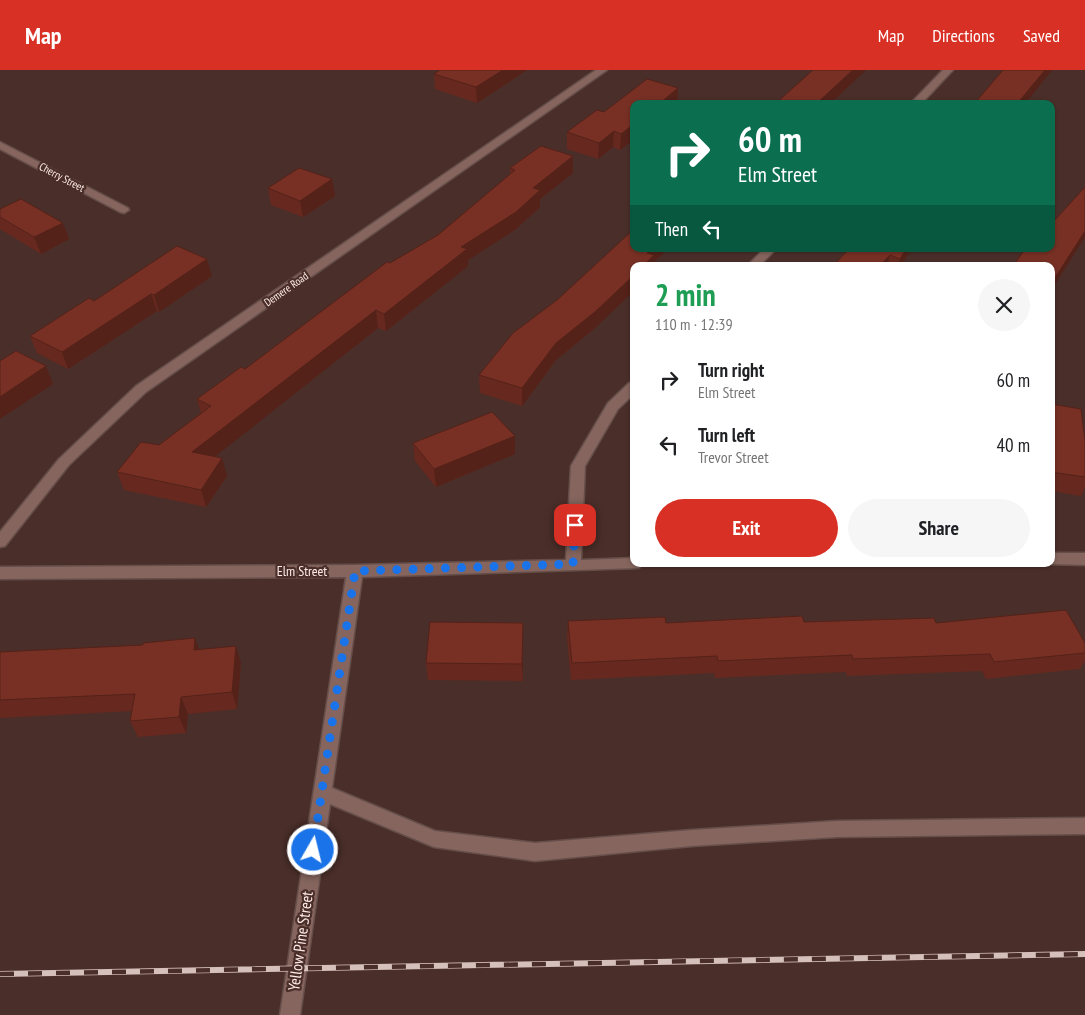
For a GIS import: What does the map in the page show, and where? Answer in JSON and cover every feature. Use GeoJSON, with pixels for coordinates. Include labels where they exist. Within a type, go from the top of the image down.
{"type":"FeatureCollection","features":[{"type":"Feature","properties":{"kind":"street","name":"Demere Road"},"geometry":{"type":"LineString","coordinates":[[0,542],[64,462],[142,389],[602,70]]}},
{"type":"Feature","properties":{"kind":"street"},"geometry":{"type":"LineString","coordinates":[[919,100],[948,70]]}},
{"type":"Feature","properties":{"kind":"street","name":"Cherry Street"},"geometry":{"type":"LineString","coordinates":[[0,145],[124,210]]}},
{"type":"Feature","properties":{"kind":"street"},"geometry":{"type":"LineString","coordinates":[[757,262],[767,252]]}},
{"type":"Feature","properties":{"kind":"street"},"geometry":{"type":"LineString","coordinates":[[573,564],[578,466],[614,406],[630,390]]}},
{"type":"Feature","properties":{"kind":"street"},"geometry":{"type":"LineString","coordinates":[[1055,559],[1085,559]]}},
{"type":"Feature","properties":{"kind":"street","name":"Elm Street"},"geometry":{"type":"LineString","coordinates":[[0,573],[355,571],[630,564]]}},
{"type":"Feature","properties":{"kind":"street","name":"Yellow Pine Street"},"geometry":{"type":"LineString","coordinates":[[290,1015],[355,571]]}},
{"type":"Feature","properties":{"kind":"street"},"geometry":{"type":"LineString","coordinates":[[322,792],[434,839],[535,852],[692,838],[837,829],[1085,826]]}},
{"type":"Feature","properties":{"kind":"building"},"geometry":{"type":"Polygon","coordinates":[[[440,70],[503,70],[476,87],[434,74],[440,70]]]}},
{"type":"Feature","properties":{"kind":"building"},"geometry":{"type":"Polygon","coordinates":[[[813,70],[853,70],[820,100],[779,100],[813,70]]]}},
{"type":"Feature","properties":{"kind":"building"},"geometry":{"type":"Polygon","coordinates":[[[1003,70],[1045,70],[1020,100],[977,100],[1003,70]]]}},
{"type":"Feature","properties":{"kind":"building"},"geometry":{"type":"Polygon","coordinates":[[[647,79],[678,88],[664,100],[630,100],[630,127],[621,134],[614,131],[599,143],[567,132],[597,110],[604,112],[647,79]]]}},
{"type":"Feature","properties":{"kind":"building"},"geometry":{"type":"Polygon","coordinates":[[[541,146],[573,156],[533,188],[540,190],[516,212],[461,247],[467,249],[384,314],[376,310],[192,452],[222,458],[201,490],[117,472],[141,442],[159,445],[211,406],[197,399],[241,367],[245,369],[387,262],[390,263],[438,235],[515,170],[510,168],[541,146]]]}},
{"type":"Feature","properties":{"kind":"building"},"geometry":{"type":"Polygon","coordinates":[[[299,168],[332,179],[300,201],[268,188],[299,168]]]}},
{"type":"Feature","properties":{"kind":"building"},"geometry":{"type":"Polygon","coordinates":[[[1085,187],[1085,231],[1055,278],[1055,262],[1016,262],[1023,252],[1055,252],[1055,220],[1085,187]]]}},
{"type":"Feature","properties":{"kind":"building"},"geometry":{"type":"Polygon","coordinates":[[[21,199],[63,223],[34,237],[0,217],[0,209],[21,199]]]}},
{"type":"Feature","properties":{"kind":"building"},"geometry":{"type":"Polygon","coordinates":[[[630,233],[630,252],[648,252],[647,253],[654,255],[647,262],[630,262],[630,279],[596,311],[556,343],[522,388],[479,375],[513,333],[557,300],[630,233]]]}},
{"type":"Feature","properties":{"kind":"building"},"geometry":{"type":"Polygon","coordinates":[[[177,246],[207,259],[154,295],[151,294],[62,352],[30,336],[89,298],[94,301],[177,246]]]}},
{"type":"Feature","properties":{"kind":"building"},"geometry":{"type":"Polygon","coordinates":[[[846,252],[904,252],[900,259],[890,255],[883,262],[837,262],[846,252]]]}},
{"type":"Feature","properties":{"kind":"building"},"geometry":{"type":"Polygon","coordinates":[[[16,351],[46,366],[0,397],[0,361],[16,351]]]}},
{"type":"Feature","properties":{"kind":"building"},"geometry":{"type":"Polygon","coordinates":[[[1055,405],[1081,409],[1085,442],[1085,477],[1055,473],[1055,405]]]}},
{"type":"Feature","properties":{"kind":"building"},"geometry":{"type":"Polygon","coordinates":[[[492,412],[515,436],[434,469],[413,443],[492,412]]]}},
{"type":"Feature","properties":{"kind":"building"},"geometry":{"type":"Polygon","coordinates":[[[1066,610],[1085,643],[1085,653],[994,662],[990,654],[853,659],[852,655],[718,661],[717,656],[572,663],[568,621],[665,617],[666,623],[802,616],[804,622],[934,618],[936,623],[1066,610]]]}},
{"type":"Feature","properties":{"kind":"building"},"geometry":{"type":"Polygon","coordinates":[[[430,622],[523,623],[522,664],[426,663],[430,622]]]}},
{"type":"Feature","properties":{"kind":"building"},"geometry":{"type":"Polygon","coordinates":[[[195,638],[194,650],[236,646],[232,692],[181,697],[179,717],[130,721],[135,694],[0,700],[0,652],[143,645],[143,643],[195,638]]]}},
{"type":"Feature","properties":{"kind":"railway"},"geometry":{"type":"LineString","coordinates":[[0,974],[1085,954]]}},
{"type":"Feature","properties":{"kind":"route"},"geometry":{"type":"LineString","coordinates":[[313,850],[355,571],[573,564],[575,525]]}}]}
